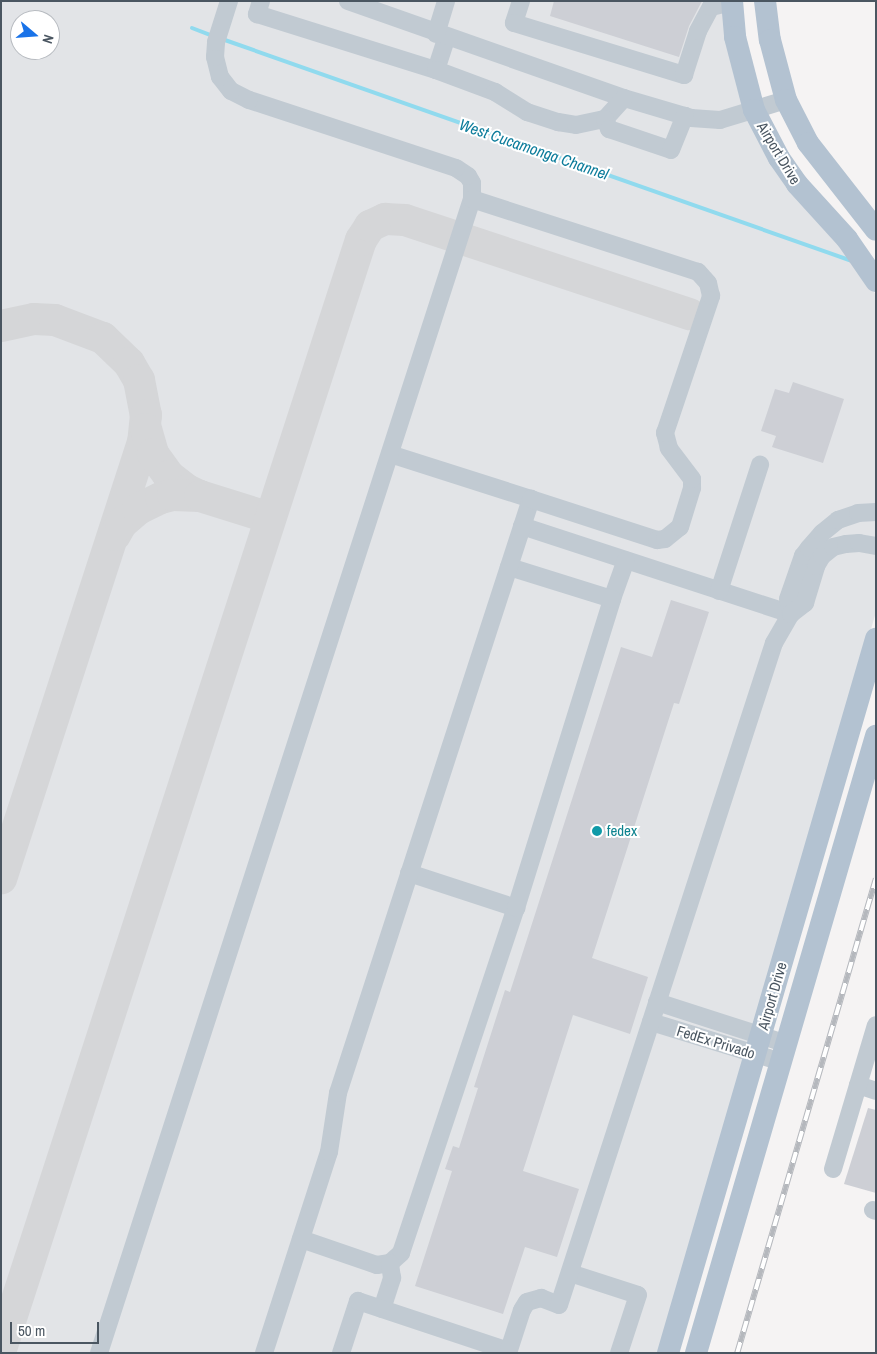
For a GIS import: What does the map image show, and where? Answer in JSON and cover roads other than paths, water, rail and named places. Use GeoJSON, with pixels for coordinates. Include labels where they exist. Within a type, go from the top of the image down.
{"type":"FeatureCollection","features":[{"type":"Feature","properties":{"kind":"main road","name":"Airport Drive"},"geometry":{"type":"LineString","coordinates":[[765,1],[770,40],[786,100],[808,143],[876,230]]}},
{"type":"Feature","properties":{"kind":"main road","name":"Airport Drive"},"geometry":{"type":"LineString","coordinates":[[732,2],[735,37],[754,110],[779,158],[797,184],[856,252],[876,280]]}},
{"type":"Feature","properties":{"kind":"main road","name":"Airport Drive"},"geometry":{"type":"LineString","coordinates":[[668,1353],[876,639]]}},
{"type":"Feature","properties":{"kind":"main road","name":"Airport Drive"},"geometry":{"type":"LineString","coordinates":[[696,1353],[876,736]]}},
{"type":"Feature","properties":{"kind":"street"},"geometry":{"type":"LineString","coordinates":[[105,1351],[472,199],[472,183],[468,176],[456,168],[240,97],[231,91],[220,77],[217,69],[215,48],[230,1]]}},
{"type":"Feature","properties":{"kind":"street"},"geometry":{"type":"LineString","coordinates":[[261,1],[257,14],[436,70],[495,92],[527,112],[545,118],[576,124],[605,119],[624,98]]}},
{"type":"Feature","properties":{"kind":"street"},"geometry":{"type":"LineString","coordinates":[[348,1],[624,98],[681,114],[720,120],[786,100]]}},
{"type":"Feature","properties":{"kind":"street"},"geometry":{"type":"LineString","coordinates":[[436,70],[446,1]]}},
{"type":"Feature","properties":{"kind":"street"},"geometry":{"type":"LineString","coordinates":[[521,1],[514,24],[684,75],[698,32],[711,7],[732,2]]}},
{"type":"Feature","properties":{"kind":"street"},"geometry":{"type":"LineString","coordinates":[[605,119],[609,130],[671,150],[681,114]]}},
{"type":"Feature","properties":{"kind":"street"},"geometry":{"type":"LineString","coordinates":[[390,454],[657,540],[665,539],[680,527],[692,488],[692,479],[669,448],[666,433],[711,296],[708,283],[698,272],[472,199]]}},
{"type":"Feature","properties":{"kind":"street"},"geometry":{"type":"LineString","coordinates":[[719,591],[760,465]]}},
{"type":"Feature","properties":{"kind":"street"},"geometry":{"type":"LineString","coordinates":[[264,1353],[330,1152],[338,1093],[531,499]]}},
{"type":"Feature","properties":{"kind":"street"},"geometry":{"type":"LineString","coordinates":[[791,614],[788,599],[804,556],[809,548],[822,533],[838,520],[858,513],[876,512]]}},
{"type":"Feature","properties":{"kind":"street"},"geometry":{"type":"LineString","coordinates":[[522,526],[791,614]]}},
{"type":"Feature","properties":{"kind":"street"},"geometry":{"type":"LineString","coordinates":[[341,1353],[358,1301],[508,1352],[522,1310],[527,1302],[541,1298],[559,1305],[774,643],[791,614],[805,603],[816,566],[822,556],[833,547],[859,543],[876,546]]}},
{"type":"Feature","properties":{"kind":"street"},"geometry":{"type":"LineString","coordinates":[[301,1239],[377,1265],[390,1263],[400,1253],[516,908],[612,599],[626,560]]}},
{"type":"Feature","properties":{"kind":"street"},"geometry":{"type":"LineString","coordinates":[[509,567],[612,599]]}},
{"type":"Feature","properties":{"kind":"street"},"geometry":{"type":"LineString","coordinates":[[409,874],[516,908]]}},
{"type":"Feature","properties":{"kind":"street","name":"FedEx Privado"},"geometry":{"type":"LineString","coordinates":[[657,1002],[757,1045]]}},
{"type":"Feature","properties":{"kind":"street","name":"FedEx Privado"},"geometry":{"type":"LineString","coordinates":[[651,1022],[757,1045],[784,1053]]}},
{"type":"Feature","properties":{"kind":"street"},"geometry":{"type":"LineString","coordinates":[[833,1169],[876,1025]]}},
{"type":"Feature","properties":{"kind":"street"},"geometry":{"type":"LineString","coordinates":[[858,1085],[876,1091]]}},
{"type":"Feature","properties":{"kind":"street"},"geometry":{"type":"LineString","coordinates":[[382,1309],[392,1278],[390,1263]]}},
{"type":"Feature","properties":{"kind":"street"},"geometry":{"type":"LineString","coordinates":[[570,1273],[638,1295],[619,1353]]}},
{"type":"Feature","properties":{"kind":"waterway","name":"West Cucamonga Channel"},"geometry":{"type":"LineString","coordinates":[[192,28],[213,36]]}},
{"type":"Feature","properties":{"kind":"waterway","name":"West Cucamonga Channel"},"geometry":{"type":"LineString","coordinates":[[222,39],[852,261]]}},
{"type":"Feature","properties":{"kind":"railway"},"geometry":{"type":"LineString","coordinates":[[737,1353],[876,879]]}},
{"type":"Feature","properties":{"kind":"place","name":"fedex"},"geometry":{"type":"Point","coordinates":[597,831]}}]}
